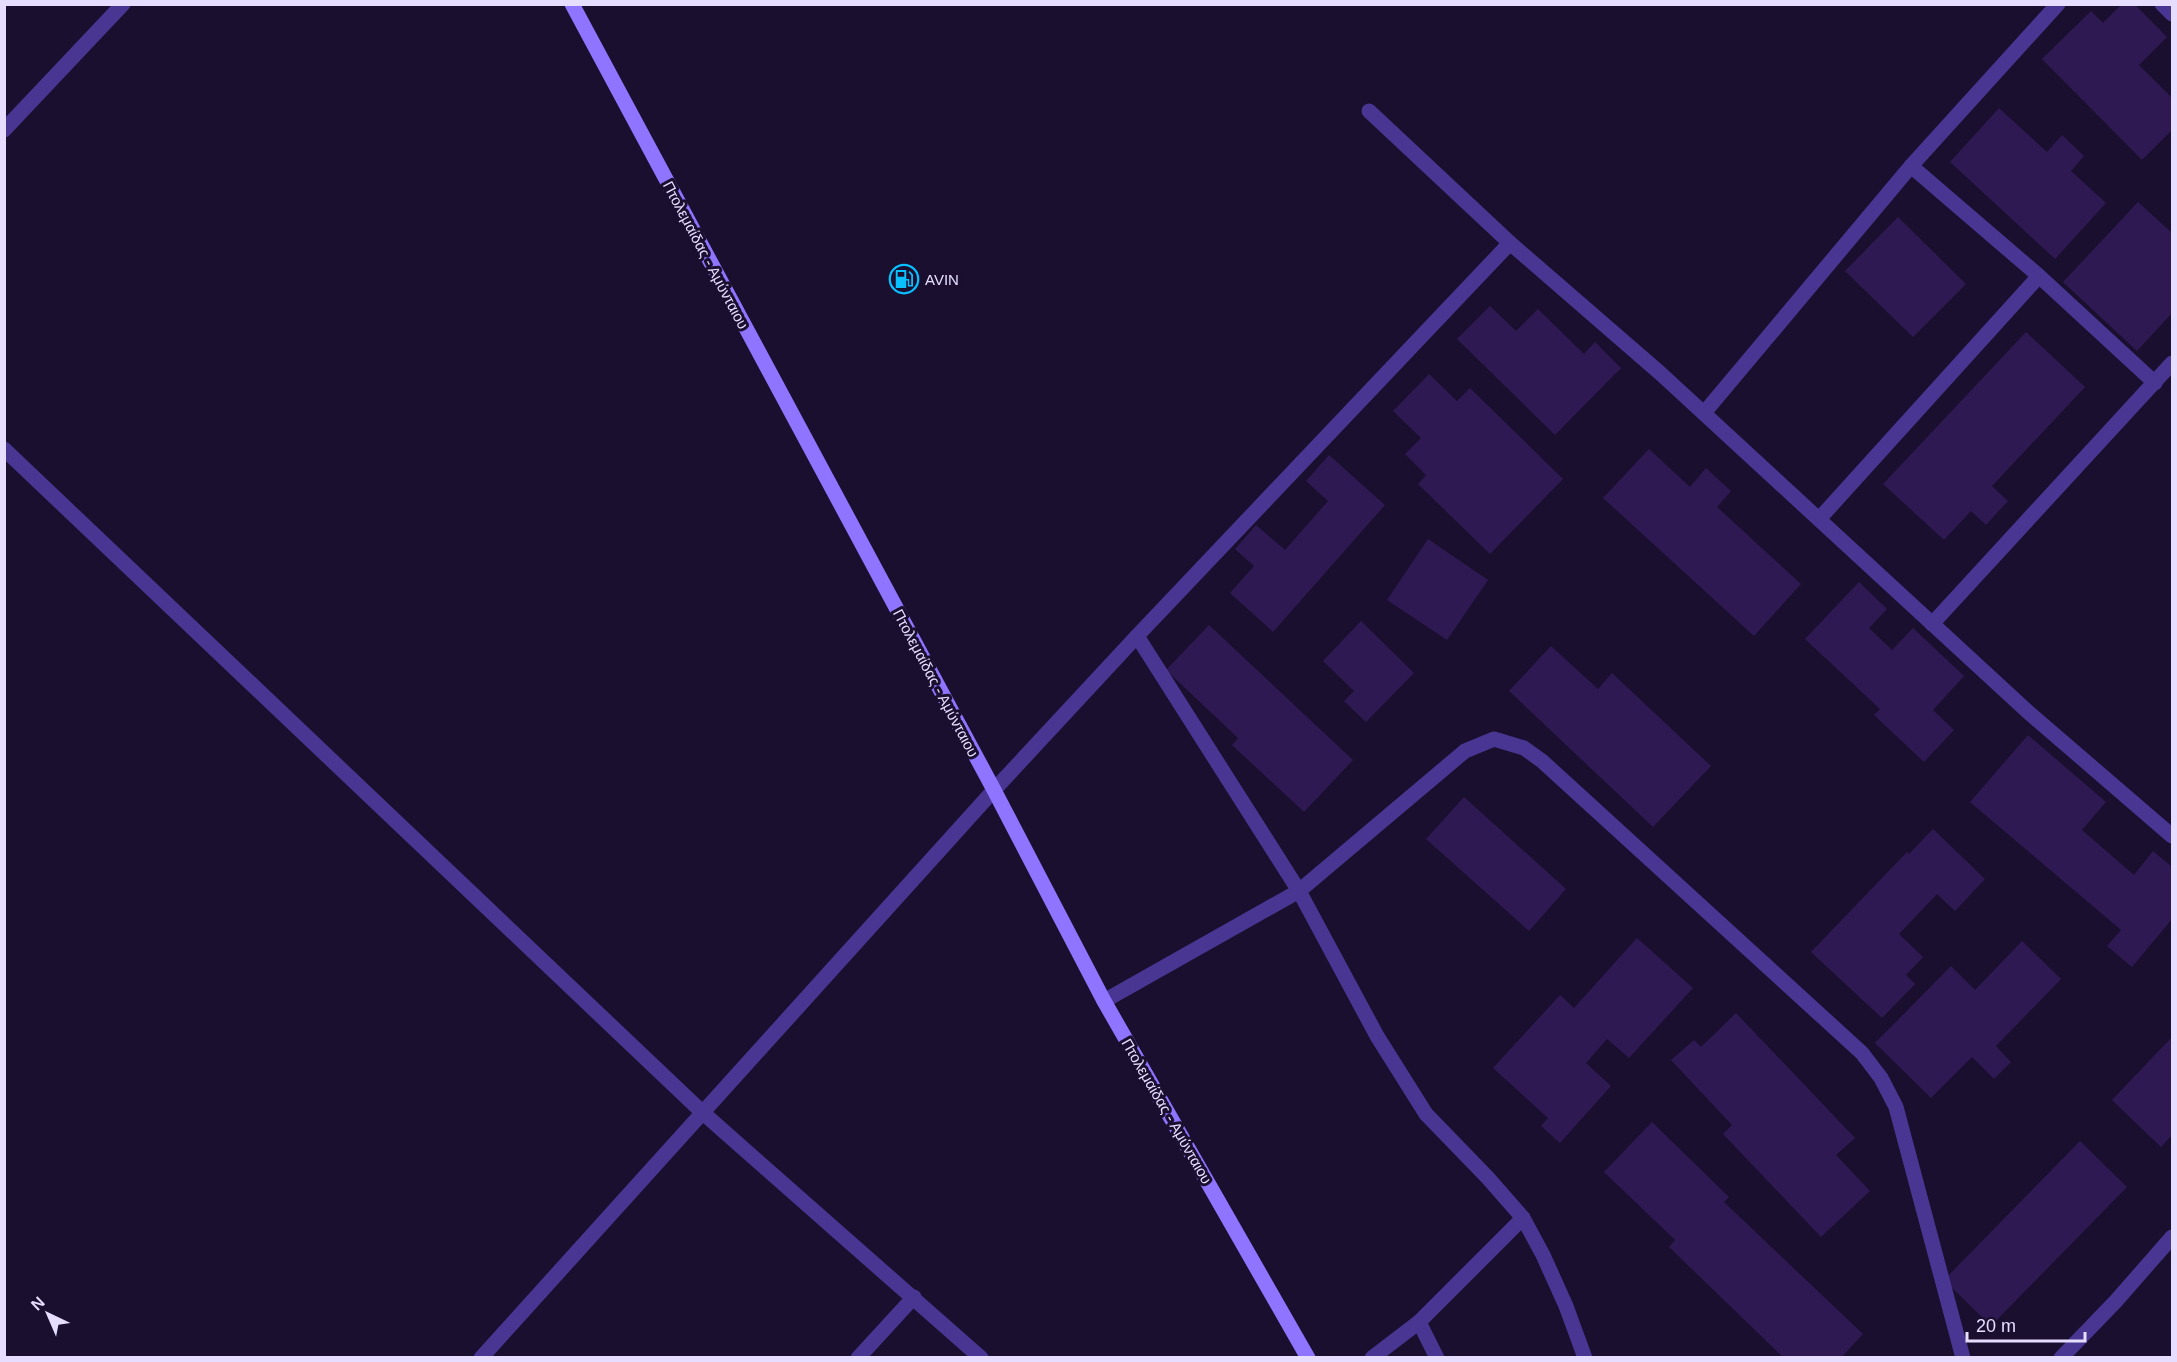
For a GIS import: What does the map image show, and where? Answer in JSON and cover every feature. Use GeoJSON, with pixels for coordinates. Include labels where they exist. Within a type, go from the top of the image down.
{"type":"FeatureCollection","features":[{"type":"Feature","properties":{"kind":"main road","name":"Πτολεμαίδας - Αμύνταιου"},"geometry":{"type":"LineString","coordinates":[[572,4],[994,790],[1104,1001],[1308,1358]]}},
{"type":"Feature","properties":{"kind":"street"},"geometry":{"type":"LineString","coordinates":[[4,130],[123,4]]}},
{"type":"Feature","properties":{"kind":"street"},"geometry":{"type":"LineString","coordinates":[[1704,413],[1911,166],[2058,4]]}},
{"type":"Feature","properties":{"kind":"street"},"geometry":{"type":"LineString","coordinates":[[2162,4],[2172,14]]}},
{"type":"Feature","properties":{"kind":"street"},"geometry":{"type":"LineString","coordinates":[[1369,111],[1510,243],[1820,518],[2027,711],[2172,836]]}},
{"type":"Feature","properties":{"kind":"street"},"geometry":{"type":"LineString","coordinates":[[1911,166],[2039,276],[2155,383]]}},
{"type":"Feature","properties":{"kind":"street"},"geometry":{"type":"LineString","coordinates":[[481,1358],[994,790],[1510,243]]}},
{"type":"Feature","properties":{"kind":"street"},"geometry":{"type":"LineString","coordinates":[[1820,518],[2039,276]]}},
{"type":"Feature","properties":{"kind":"street"},"geometry":{"type":"LineString","coordinates":[[1932,624],[2172,363]]}},
{"type":"Feature","properties":{"kind":"street"},"geometry":{"type":"LineString","coordinates":[[4,449],[702,1112],[981,1358]]}},
{"type":"Feature","properties":{"kind":"street"},"geometry":{"type":"LineString","coordinates":[[1137,636],[1299,891],[1377,1036],[1426,1114],[1488,1178],[1522,1218],[1562,1295],[1585,1358]]}},
{"type":"Feature","properties":{"kind":"street"},"geometry":{"type":"LineString","coordinates":[[1104,1001],[1299,891],[1465,751],[1494,739],[1524,747],[1862,1053],[1881,1078],[1896,1107],[1963,1358]]}},
{"type":"Feature","properties":{"kind":"street"},"geometry":{"type":"LineString","coordinates":[[1372,1358],[1419,1322],[1522,1218]]}},
{"type":"Feature","properties":{"kind":"street"},"geometry":{"type":"LineString","coordinates":[[2061,1358],[2116,1301],[2172,1237]]}},
{"type":"Feature","properties":{"kind":"street"},"geometry":{"type":"LineString","coordinates":[[858,1358],[914,1297]]}},
{"type":"Feature","properties":{"kind":"street"},"geometry":{"type":"LineString","coordinates":[[1419,1322],[1437,1358]]}},
{"type":"Feature","properties":{"kind":"building"},"geometry":{"type":"Polygon","coordinates":[[[2122,4],[2134,4],[2167,37],[2139,65],[2172,98],[2172,130],[2142,160],[2042,59],[2091,11],[2103,23],[2122,4]]]}},
{"type":"Feature","properties":{"kind":"building"},"geometry":{"type":"Polygon","coordinates":[[[1999,108],[2047,152],[2062,135],[2084,156],[2071,171],[2106,203],[2055,259],[1950,162],[1999,108]]]}},
{"type":"Feature","properties":{"kind":"building"},"geometry":{"type":"Polygon","coordinates":[[[2138,202],[2172,233],[2172,313],[2137,351],[2063,282],[2138,202]]]}},
{"type":"Feature","properties":{"kind":"building"},"geometry":{"type":"Polygon","coordinates":[[[1898,217],[1966,284],[1913,337],[1845,271],[1898,217]]]}},
{"type":"Feature","properties":{"kind":"building"},"geometry":{"type":"Polygon","coordinates":[[[1490,306],[1516,331],[1538,309],[1584,354],[1595,342],[1621,368],[1555,435],[1457,339],[1490,306]]]}},
{"type":"Feature","properties":{"kind":"building"},"geometry":{"type":"Polygon","coordinates":[[[2026,332],[2085,387],[1992,486],[2008,501],[1986,525],[1971,511],[1944,540],[1883,484],[2026,332]]]}},
{"type":"Feature","properties":{"kind":"building"},"geometry":{"type":"Polygon","coordinates":[[[1429,374],[1457,401],[1470,388],[1563,479],[1490,554],[1418,484],[1426,475],[1405,454],[1421,438],[1393,411],[1429,374]]]}},
{"type":"Feature","properties":{"kind":"building"},"geometry":{"type":"Polygon","coordinates":[[[1649,449],[1690,487],[1706,468],[1731,491],[1717,507],[1801,584],[1754,636],[1603,498],[1649,449]]]}},
{"type":"Feature","properties":{"kind":"building"},"geometry":{"type":"Polygon","coordinates":[[[1329,455],[1385,505],[1273,632],[1230,593],[1254,566],[1235,549],[1256,525],[1285,550],[1328,501],[1306,481],[1329,455]]]}},
{"type":"Feature","properties":{"kind":"building"},"geometry":{"type":"Polygon","coordinates":[[[1428,539],[1488,580],[1447,640],[1387,600],[1428,539]]]}},
{"type":"Feature","properties":{"kind":"building"},"geometry":{"type":"Polygon","coordinates":[[[1859,582],[1887,609],[1869,628],[1892,650],[1913,628],[1964,676],[1933,710],[1954,730],[1924,762],[1874,715],[1880,709],[1805,639],[1859,582]]]}},
{"type":"Feature","properties":{"kind":"building"},"geometry":{"type":"Polygon","coordinates":[[[1361,621],[1414,673],[1366,722],[1344,701],[1354,691],[1323,661],[1361,621]]]}},
{"type":"Feature","properties":{"kind":"building"},"geometry":{"type":"Polygon","coordinates":[[[1209,625],[1353,760],[1304,812],[1232,745],[1238,738],[1166,670],[1209,625]]]}},
{"type":"Feature","properties":{"kind":"building"},"geometry":{"type":"Polygon","coordinates":[[[1551,646],[1598,689],[1612,673],[1711,766],[1653,827],[1509,691],[1551,646]]]}},
{"type":"Feature","properties":{"kind":"building"},"geometry":{"type":"Polygon","coordinates":[[[2028,735],[2106,802],[2082,830],[2134,875],[2153,851],[2172,867],[2172,919],[2132,967],[2107,946],[2121,930],[1970,802],[2028,735]]]}},
{"type":"Feature","properties":{"kind":"building"},"geometry":{"type":"Polygon","coordinates":[[[1464,797],[1566,889],[1529,931],[1426,839],[1464,797]]]}},
{"type":"Feature","properties":{"kind":"building"},"geometry":{"type":"Polygon","coordinates":[[[1933,829],[1985,879],[1955,911],[1937,894],[1899,934],[1923,957],[1906,975],[1915,984],[1882,1018],[1811,952],[1907,852],[1909,854],[1933,829]]]}},
{"type":"Feature","properties":{"kind":"building"},"geometry":{"type":"Polygon","coordinates":[[[1637,938],[1693,988],[1629,1058],[1607,1039],[1586,1063],[1611,1086],[1560,1143],[1541,1126],[1548,1118],[1493,1068],[1560,995],[1574,1008],[1637,938]]]}},
{"type":"Feature","properties":{"kind":"building"},"geometry":{"type":"Polygon","coordinates":[[[2022,941],[2061,979],[1996,1046],[2011,1062],[1994,1079],[1972,1057],[1931,1098],[1875,1043],[1951,966],[1975,990],[2022,941]]]}},
{"type":"Feature","properties":{"kind":"building"},"geometry":{"type":"Polygon","coordinates":[[[1736,1013],[1855,1138],[1836,1155],[1870,1191],[1821,1237],[1723,1134],[1732,1125],[1671,1060],[1694,1040],[1701,1047],[1736,1013]]]}},
{"type":"Feature","properties":{"kind":"building"},"geometry":{"type":"Polygon","coordinates":[[[2172,1037],[2172,1135],[2161,1147],[2112,1100],[2172,1037]]]}},
{"type":"Feature","properties":{"kind":"building"},"geometry":{"type":"Polygon","coordinates":[[[1652,1122],[1729,1197],[1724,1202],[1863,1334],[1841,1358],[1784,1358],[1669,1247],[1675,1240],[1604,1172],[1652,1122]]]}},
{"type":"Feature","properties":{"kind":"building"},"geometry":{"type":"Polygon","coordinates":[[[2080,1141],[2127,1187],[1991,1326],[1944,1280],[2080,1141]]]}},
{"type":"Feature","properties":{"kind":"place","name":"AVIN"},"geometry":{"type":"Point","coordinates":[904,279]}}]}
